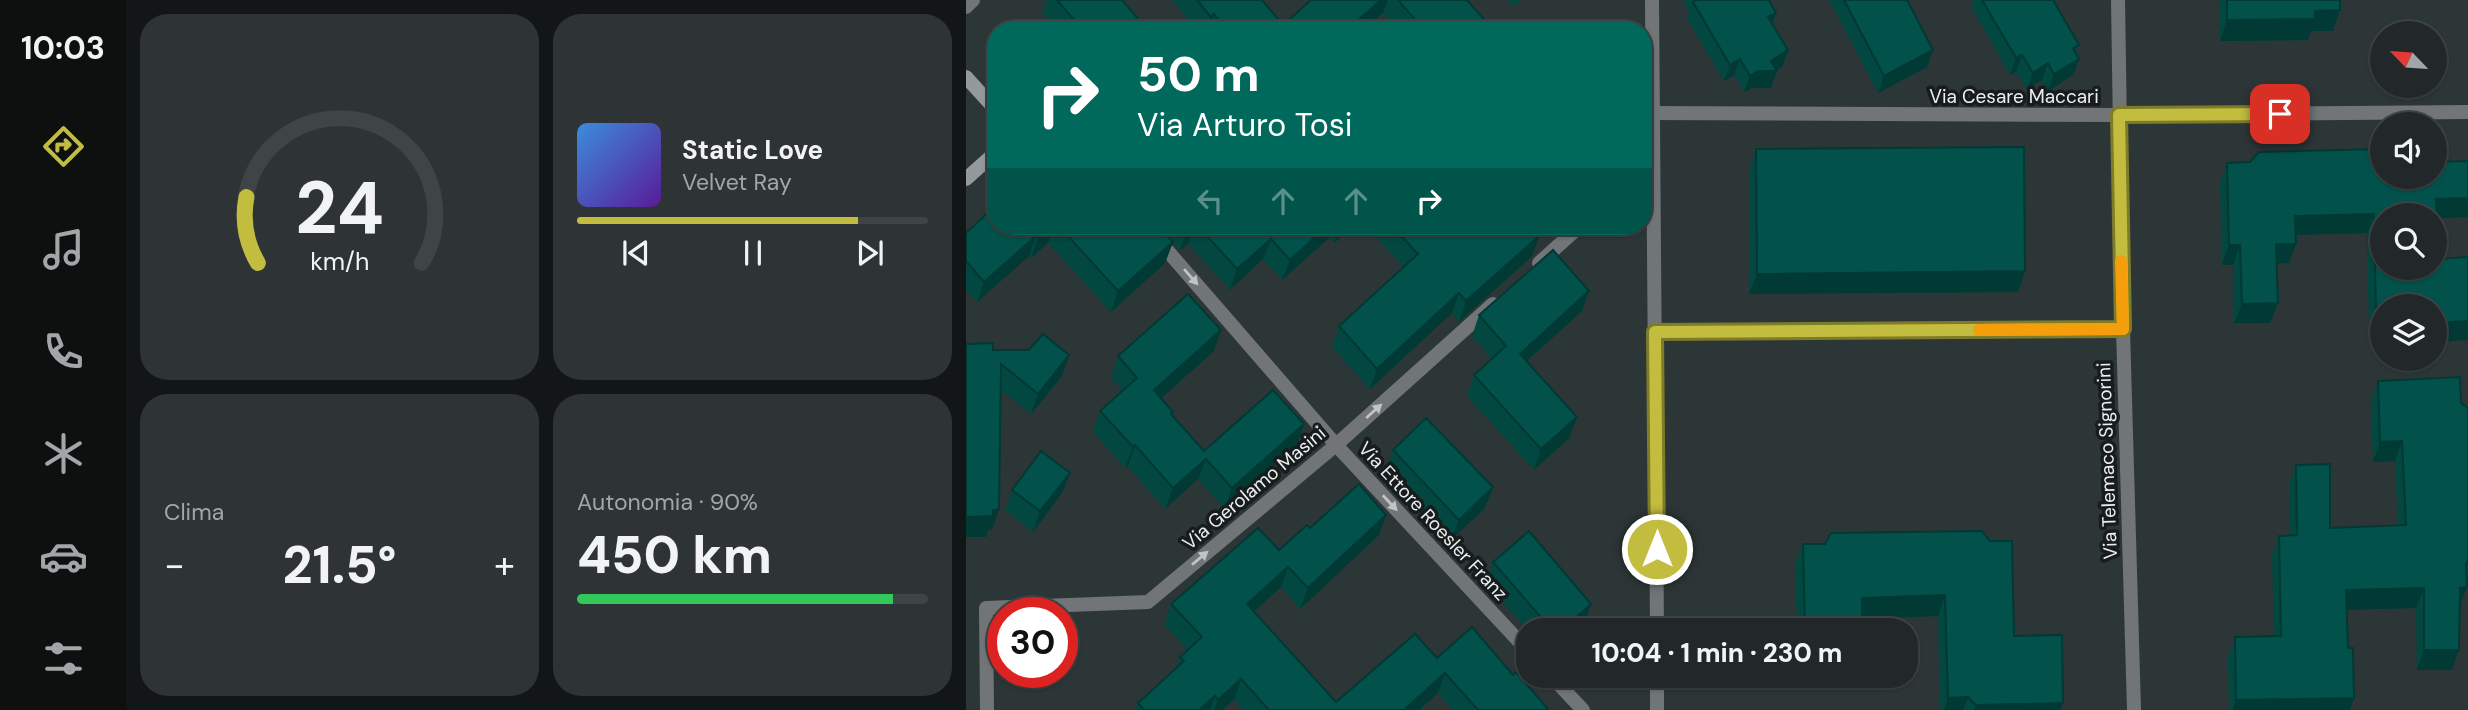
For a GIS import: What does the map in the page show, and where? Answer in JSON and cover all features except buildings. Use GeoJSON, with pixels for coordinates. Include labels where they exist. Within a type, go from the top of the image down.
{"type":"FeatureCollection","features":[{"type":"Feature","properties":{"kind":"street"},"geometry":{"type":"LineString","coordinates":[[966,7],[974,0]]}},
{"type":"Feature","properties":{"kind":"street"},"geometry":{"type":"LineString","coordinates":[[1652,28],[1653,0]]}},
{"type":"Feature","properties":{"kind":"street","name":"Via Telemaco Signorini"},"geometry":{"type":"LineString","coordinates":[[2118,0],[2123,329],[2134,710]]}},
{"type":"Feature","properties":{"kind":"street"},"geometry":{"type":"LineString","coordinates":[[966,77],[987,100]]}},
{"type":"Feature","properties":{"kind":"street","name":"Via Cesare Maccari"},"geometry":{"type":"LineString","coordinates":[[1652,113],[2119,115],[2468,111]]}},
{"type":"Feature","properties":{"kind":"street"},"geometry":{"type":"LineString","coordinates":[[966,179],[987,160]]}},
{"type":"Feature","properties":{"kind":"street","name":"Via Ettore Roesler Franz"},"geometry":{"type":"LineString","coordinates":[[1154,235],[1336,445],[1516,638]]}},
{"type":"Feature","properties":{"kind":"street"},"geometry":{"type":"LineString","coordinates":[[1530,271],[1570,235]]}},
{"type":"Feature","properties":{"kind":"street"},"geometry":{"type":"LineString","coordinates":[[1652,235],[1655,332],[1657,618]]}},
{"type":"Feature","properties":{"kind":"street","name":"Via Gerolamo Masini"},"geometry":{"type":"LineString","coordinates":[[987,710],[986,608],[1148,602],[1336,445],[1509,290]]}},
{"type":"Feature","properties":{"kind":"street"},"geometry":{"type":"LineString","coordinates":[[1655,332],[2123,329]]}},
{"type":"Feature","properties":{"kind":"street"},"geometry":{"type":"LineString","coordinates":[[1562,688],[1583,710]]}},
{"type":"Feature","properties":{"kind":"street"},"geometry":{"type":"LineString","coordinates":[[1657,688],[1657,710]]}},
{"type":"Feature","properties":{"kind":"slow traffic"},"geometry":{"type":"LineString","coordinates":[[1979,330],[2123,329],[2121,261]]}},
{"type":"Feature","properties":{"kind":"route"},"geometry":{"type":"LineString","coordinates":[[1657,549],[1655,332],[2123,329],[2119,115],[2280,114]]}}]}
